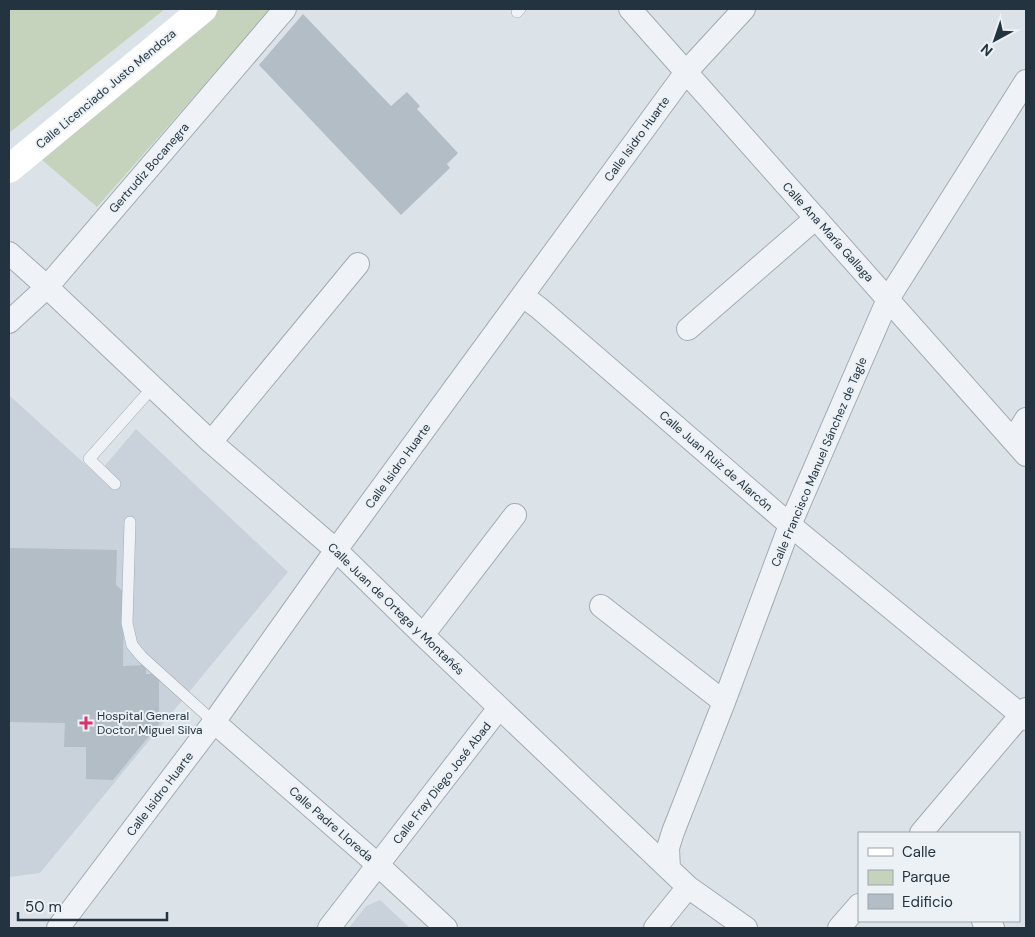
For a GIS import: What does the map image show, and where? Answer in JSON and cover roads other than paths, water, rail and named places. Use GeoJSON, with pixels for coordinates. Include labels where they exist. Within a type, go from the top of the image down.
{"type":"FeatureCollection","features":[{"type":"Feature","properties":{"kind":"street","name":"Calle Licenciado Justo Mendoza"},"geometry":{"type":"LineString","coordinates":[[9,169],[203,9]]}},
{"type":"Feature","properties":{"kind":"street","name":"Gertrudiz Bocanegra"},"geometry":{"type":"LineString","coordinates":[[9,322],[47,287],[285,9]]}},
{"type":"Feature","properties":{"kind":"street","name":"Calle Ana María Gallaga"},"geometry":{"type":"LineString","coordinates":[[630,9],[1020,448]]}},
{"type":"Feature","properties":{"kind":"street","name":"Calle Isidro Huarte"},"geometry":{"type":"LineString","coordinates":[[58,928],[214,722],[336,550],[686,72],[744,9]]}},
{"type":"Feature","properties":{"kind":"street","name":"Calle Francisco Manuel Sánchez de Tagle"},"geometry":{"type":"LineString","coordinates":[[669,869],[668,848],[673,832],[790,525],[888,299],[1026,82]]}},
{"type":"Feature","properties":{"kind":"street"},"geometry":{"type":"LineString","coordinates":[[688,329],[816,218]]}},
{"type":"Feature","properties":{"kind":"street","name":"Calle Juan de Ortega y Montañés"},"geometry":{"type":"LineString","coordinates":[[9,253],[211,442],[336,550],[688,887],[746,928]]}},
{"type":"Feature","properties":{"kind":"street"},"geometry":{"type":"LineString","coordinates":[[211,442],[358,264]]}},
{"type":"Feature","properties":{"kind":"street","name":"Calle Juan Ruiz de Alarcón"},"geometry":{"type":"LineString","coordinates":[[523,296],[790,525],[1025,715]]}},
{"type":"Feature","properties":{"kind":"street"},"geometry":{"type":"LineString","coordinates":[[1020,448],[1026,419]]}},
{"type":"Feature","properties":{"kind":"street"},"geometry":{"type":"LineString","coordinates":[[423,635],[515,515]]}},
{"type":"Feature","properties":{"kind":"street"},"geometry":{"type":"LineString","coordinates":[[601,606],[724,702]]}},
{"type":"Feature","properties":{"kind":"street","name":"Calle Fray Diego José Abad"},"geometry":{"type":"LineString","coordinates":[[329,928],[499,708]]}},
{"type":"Feature","properties":{"kind":"street"},"geometry":{"type":"LineString","coordinates":[[922,832],[1025,715]]}},
{"type":"Feature","properties":{"kind":"street","name":"Calle Padre Lloreda"},"geometry":{"type":"LineString","coordinates":[[214,722],[377,864],[446,928]]}},
{"type":"Feature","properties":{"kind":"street"},"geometry":{"type":"LineString","coordinates":[[655,928],[688,887]]}},
{"type":"Feature","properties":{"kind":"street"},"geometry":{"type":"LineString","coordinates":[[839,928],[858,906]]}},
{"type":"Feature","properties":{"kind":"lane"},"geometry":{"type":"LineString","coordinates":[[115,484],[89,460],[153,388]]}},
{"type":"Feature","properties":{"kind":"lane"},"geometry":{"type":"LineString","coordinates":[[130,522],[127,624],[132,645],[142,657],[214,722]]}},
{"type":"Feature","properties":{"kind":"place","name":"Hospital General Doctor Miguel Silva"},"geometry":{"type":"Point","coordinates":[86,723]}}]}
